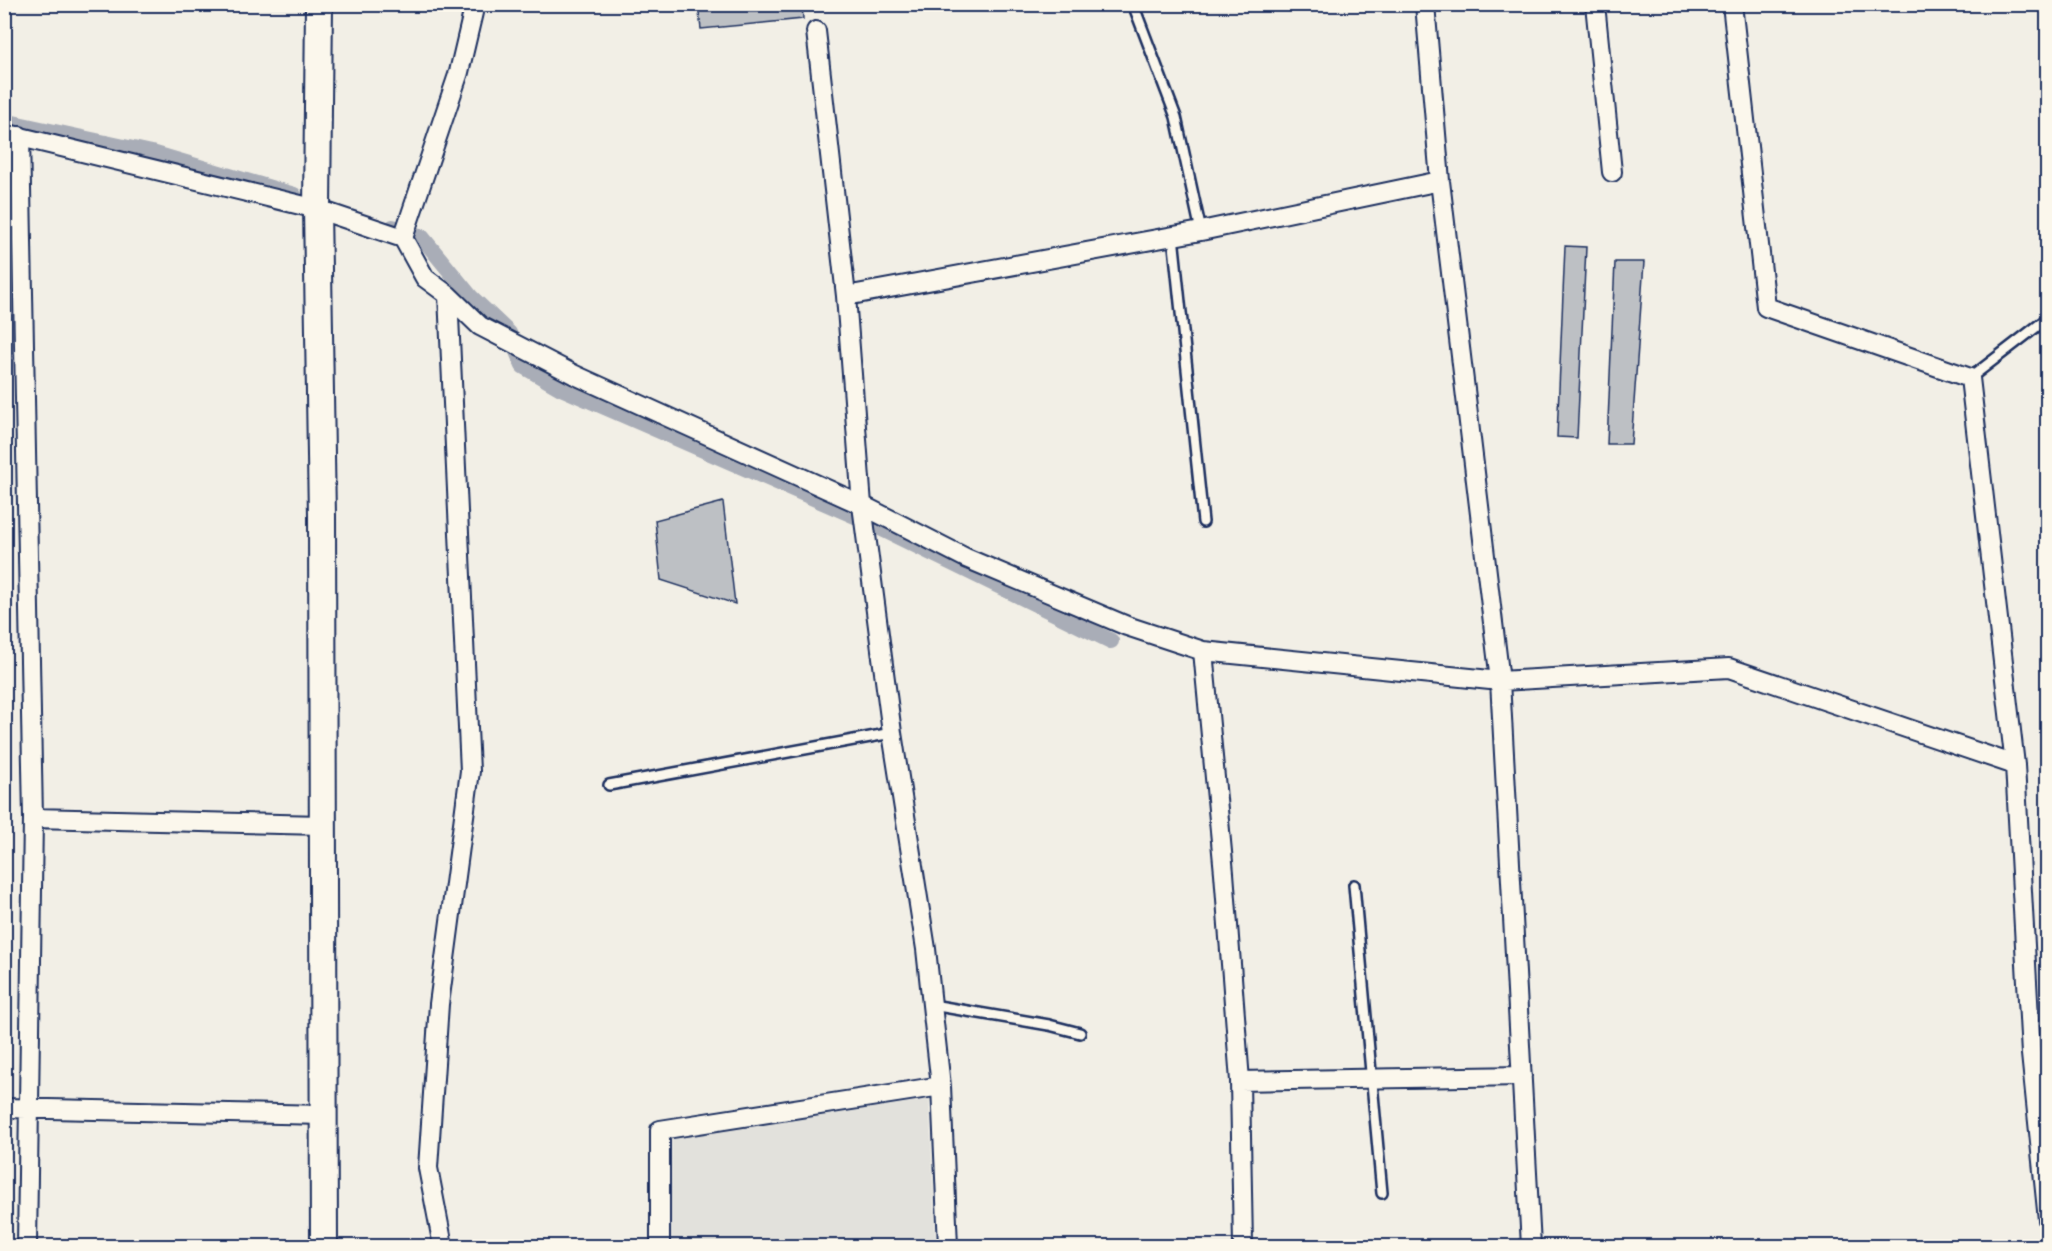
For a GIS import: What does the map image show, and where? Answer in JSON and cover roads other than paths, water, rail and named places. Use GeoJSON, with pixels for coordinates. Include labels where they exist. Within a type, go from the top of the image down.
{"type":"FeatureCollection","features":[{"type":"Feature","properties":{"kind":"street"},"geometry":{"type":"LineString","coordinates":[[319,4],[317,209],[322,516],[324,1246]]}},
{"type":"Feature","properties":{"kind":"street"},"geometry":{"type":"LineString","coordinates":[[403,238],[459,72],[475,4]]}},
{"type":"Feature","properties":{"kind":"street"},"geometry":{"type":"LineString","coordinates":[[1425,4],[1440,181],[1500,681],[1531,1246]]}},
{"type":"Feature","properties":{"kind":"street"},"geometry":{"type":"LineString","coordinates":[[1595,4],[1612,172]]}},
{"type":"Feature","properties":{"kind":"street"},"geometry":{"type":"LineString","coordinates":[[1732,4],[1767,308],[1970,378],[2015,765],[2031,1054],[2048,1220]]}},
{"type":"Feature","properties":{"kind":"street"},"geometry":{"type":"LineString","coordinates":[[816,31],[846,296],[862,505],[892,733],[926,949],[941,1086],[948,1246]]}},
{"type":"Feature","properties":{"kind":"street"},"geometry":{"type":"LineString","coordinates":[[27,1246],[33,818],[12,134],[317,209],[403,238],[425,278],[448,295],[480,326],[575,375],[862,505],[966,558],[1126,626],[1203,651],[1500,681],[1729,668],[2015,765]]}},
{"type":"Feature","properties":{"kind":"street"},"geometry":{"type":"LineString","coordinates":[[846,296],[1201,231],[1440,181]]}},
{"type":"Feature","properties":{"kind":"street"},"geometry":{"type":"LineString","coordinates":[[443,1246],[428,1168],[439,1004],[470,771],[448,295]]}},
{"type":"Feature","properties":{"kind":"street"},"geometry":{"type":"LineString","coordinates":[[1203,651],[1224,873],[1240,1081],[1243,1246]]}},
{"type":"Feature","properties":{"kind":"street"},"geometry":{"type":"LineString","coordinates":[[33,818],[323,825]]}},
{"type":"Feature","properties":{"kind":"street"},"geometry":{"type":"LineString","coordinates":[[1240,1081],[1522,1076]]}},
{"type":"Feature","properties":{"kind":"street"},"geometry":{"type":"LineString","coordinates":[[660,1246],[660,1130],[941,1086]]}},
{"type":"Feature","properties":{"kind":"street"},"geometry":{"type":"LineString","coordinates":[[4,1108],[324,1115]]}},
{"type":"Feature","properties":{"kind":"lane"},"geometry":{"type":"LineString","coordinates":[[1133,4],[1176,117],[1201,231]]}},
{"type":"Feature","properties":{"kind":"lane"},"geometry":{"type":"LineString","coordinates":[[1173,236],[1203,522]]}},
{"type":"Feature","properties":{"kind":"lane"},"geometry":{"type":"LineString","coordinates":[[1970,378],[2048,318]]}},
{"type":"Feature","properties":{"kind":"lane"},"geometry":{"type":"LineString","coordinates":[[609,785],[892,733]]}},
{"type":"Feature","properties":{"kind":"lane"},"geometry":{"type":"LineString","coordinates":[[1354,885],[1382,1193]]}},
{"type":"Feature","properties":{"kind":"lane"},"geometry":{"type":"LineString","coordinates":[[932,1005],[1049,1025],[1080,1033]]}},
{"type":"Feature","properties":{"kind":"waterway"},"geometry":{"type":"LineString","coordinates":[[4,121],[152,153],[294,195]]}},
{"type":"Feature","properties":{"kind":"waterway"},"geometry":{"type":"LineString","coordinates":[[393,227],[422,237],[471,297],[509,333],[523,366],[561,388],[864,520],[1111,641]]}}]}
